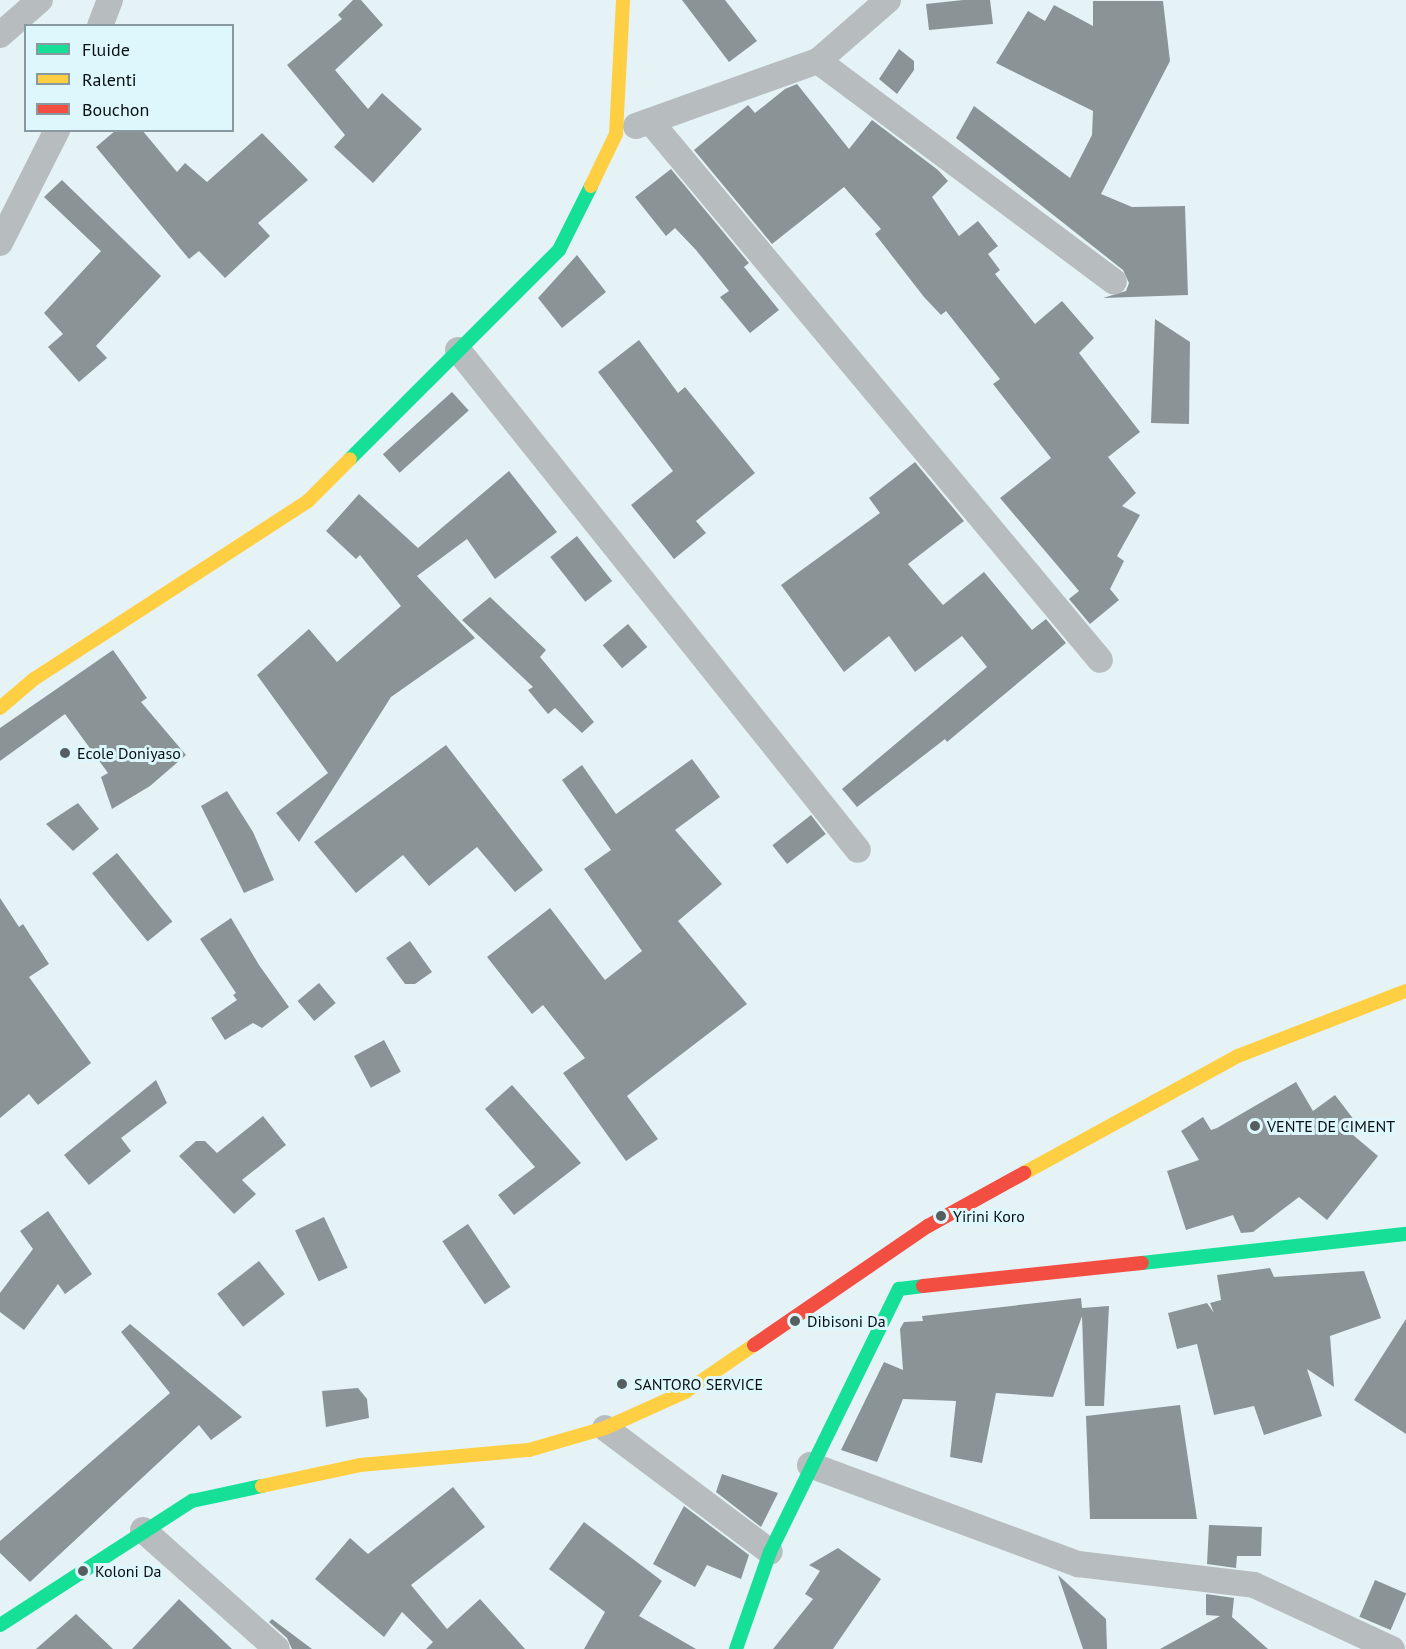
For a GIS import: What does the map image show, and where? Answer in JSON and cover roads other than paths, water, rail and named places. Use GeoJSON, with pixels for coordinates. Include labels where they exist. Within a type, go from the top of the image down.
{"type":"FeatureCollection","features":[{"type":"Feature","properties":{"kind":"street"},"geometry":{"type":"LineString","coordinates":[[0,35],[40,0]]}},
{"type":"Feature","properties":{"kind":"street"},"geometry":{"type":"LineString","coordinates":[[101,24],[110,0]]}},
{"type":"Feature","properties":{"kind":"street"},"geometry":{"type":"LineString","coordinates":[[0,708],[34,679],[308,501],[558,249],[616,134],[623,0]]}},
{"type":"Feature","properties":{"kind":"street"},"geometry":{"type":"LineString","coordinates":[[616,134],[818,61],[888,0]]}},
{"type":"Feature","properties":{"kind":"street"},"geometry":{"type":"LineString","coordinates":[[818,61],[1114,282]]}},
{"type":"Feature","properties":{"kind":"street"},"geometry":{"type":"LineString","coordinates":[[650,121],[1100,660]]}},
{"type":"Feature","properties":{"kind":"street"},"geometry":{"type":"LineString","coordinates":[[0,243],[56,132]]}},
{"type":"Feature","properties":{"kind":"street"},"geometry":{"type":"LineString","coordinates":[[458,351],[858,850]]}},
{"type":"Feature","properties":{"kind":"street"},"geometry":{"type":"LineString","coordinates":[[0,1624],[143,1530],[192,1501],[264,1482],[360,1465],[530,1450],[604,1428],[685,1392],[928,1226],[1238,1056],[1406,991]]}},
{"type":"Feature","properties":{"kind":"street"},"geometry":{"type":"LineString","coordinates":[[736,1649],[771,1552],[810,1465],[898,1288],[1406,1234]]}},
{"type":"Feature","properties":{"kind":"street"},"geometry":{"type":"LineString","coordinates":[[604,1428],[771,1552]]}},
{"type":"Feature","properties":{"kind":"street"},"geometry":{"type":"LineString","coordinates":[[810,1465],[1078,1564],[1254,1586],[1392,1649]]}},
{"type":"Feature","properties":{"kind":"street"},"geometry":{"type":"LineString","coordinates":[[143,1530],[277,1649]]}},
{"type":"Feature","properties":{"kind":"place","name":"Ecole Doniyaso"},"geometry":{"type":"Point","coordinates":[65,753]}},
{"type":"Feature","properties":{"kind":"place","name":"VENTE DE CIMENT"},"geometry":{"type":"Point","coordinates":[1255,1126]}},
{"type":"Feature","properties":{"kind":"place","name":"Yirini Koro"},"geometry":{"type":"Point","coordinates":[941,1216]}},
{"type":"Feature","properties":{"kind":"place","name":"Dibisoni Da"},"geometry":{"type":"Point","coordinates":[795,1321]}},
{"type":"Feature","properties":{"kind":"place","name":"SANTORO SERVICE"},"geometry":{"type":"Point","coordinates":[622,1384]}},
{"type":"Feature","properties":{"kind":"place","name":"Koloni Da"},"geometry":{"type":"Point","coordinates":[83,1571]}}]}
